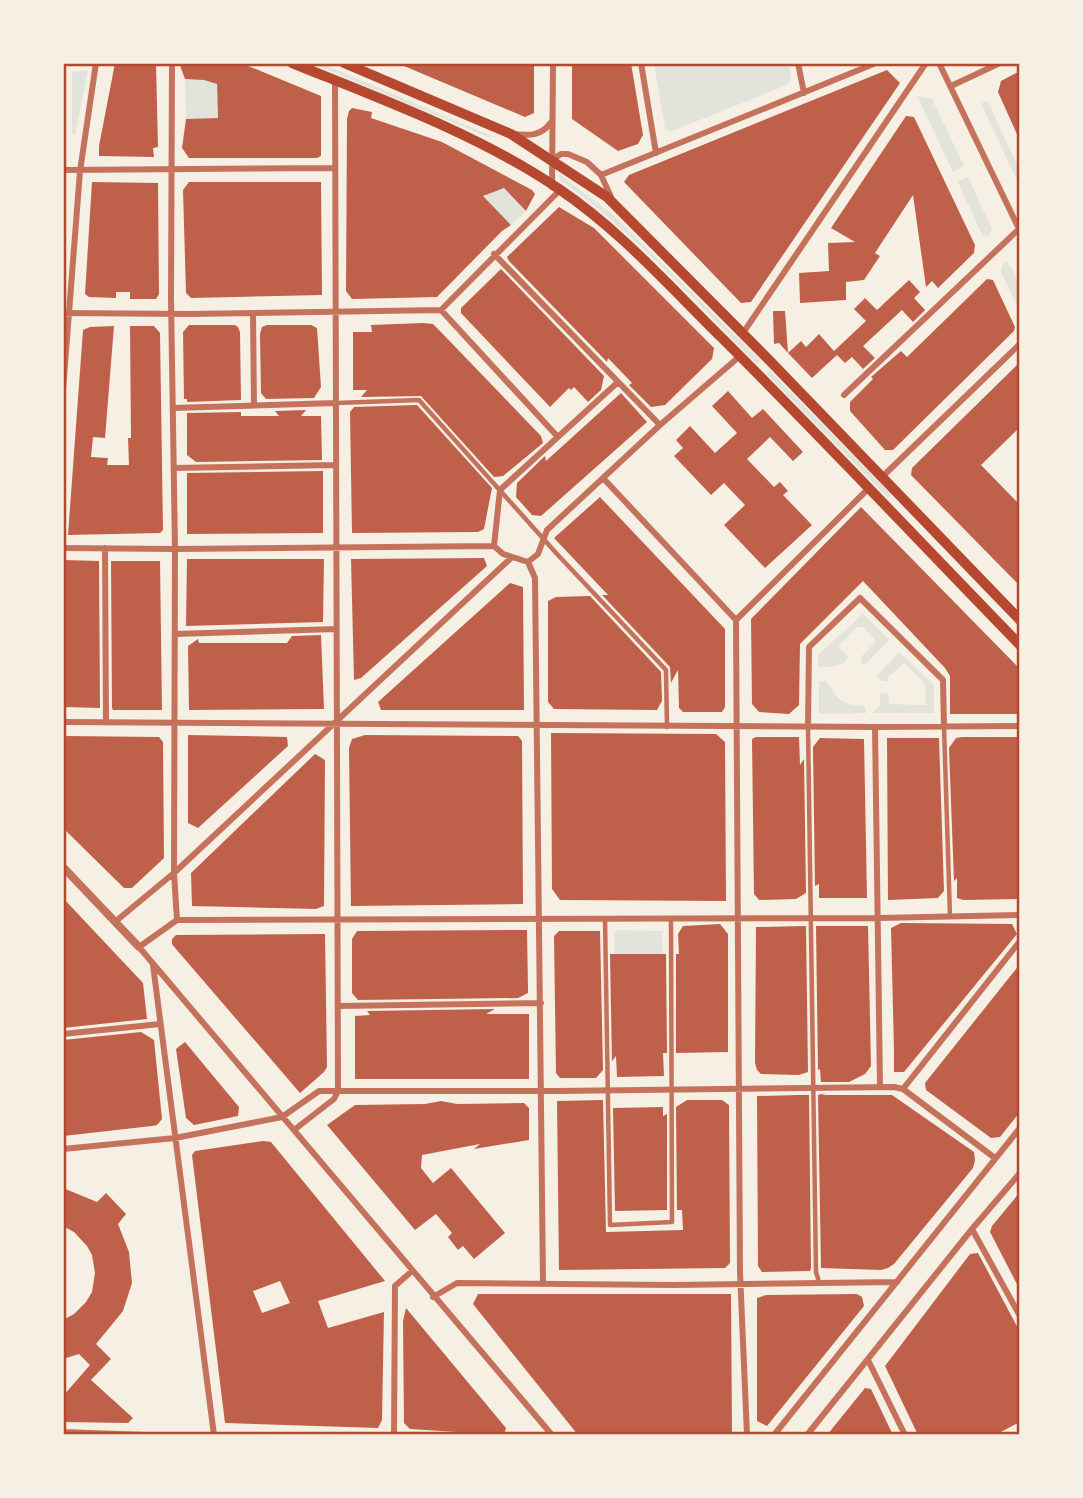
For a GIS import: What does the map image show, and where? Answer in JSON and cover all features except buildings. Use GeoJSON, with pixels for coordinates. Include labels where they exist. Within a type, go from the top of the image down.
{"type":"FeatureCollection","features":[{"type":"Feature","properties":{"kind":"main road"},"geometry":{"type":"LineString","coordinates":[[292,63],[485,145],[555,190],[628,245],[870,488],[1020,645]]}},
{"type":"Feature","properties":{"kind":"main road"},"geometry":{"type":"LineString","coordinates":[[344,63],[511,134],[607,197],[743,333],[1020,620]]}},
{"type":"Feature","properties":{"kind":"street"},"geometry":{"type":"LineString","coordinates":[[63,390],[79,171],[96,63]]}},
{"type":"Feature","properties":{"kind":"street"},"geometry":{"type":"LineString","coordinates":[[172,63],[174,873],[177,920]]}},
{"type":"Feature","properties":{"kind":"street"},"geometry":{"type":"LineString","coordinates":[[67,314],[441,310],[555,190],[552,160],[553,63]]}},
{"type":"Feature","properties":{"kind":"street"},"geometry":{"type":"LineString","coordinates":[[641,63],[656,153]]}},
{"type":"Feature","properties":{"kind":"street"},"geometry":{"type":"LineString","coordinates":[[798,63],[804,93]]}},
{"type":"Feature","properties":{"kind":"street"},"geometry":{"type":"LineString","coordinates":[[601,176],[876,63]]}},
{"type":"Feature","properties":{"kind":"street"},"geometry":{"type":"LineString","coordinates":[[743,333],[926,63]]}},
{"type":"Feature","properties":{"kind":"street"},"geometry":{"type":"LineString","coordinates":[[844,396],[1020,230],[939,63]]}},
{"type":"Feature","properties":{"kind":"street"},"geometry":{"type":"LineString","coordinates":[[951,86],[1000,63]]}},
{"type":"Feature","properties":{"kind":"street"},"geometry":{"type":"LineString","coordinates":[[294,1130],[334,1099],[338,1091],[335,80]]}},
{"type":"Feature","properties":{"kind":"street"},"geometry":{"type":"LineString","coordinates":[[511,134],[533,136],[552,123],[554,113]]}},
{"type":"Feature","properties":{"kind":"street"},"geometry":{"type":"LineString","coordinates":[[552,160],[561,154],[568,154],[587,162],[601,176],[615,205]]}},
{"type":"Feature","properties":{"kind":"street"},"geometry":{"type":"LineString","coordinates":[[63,170],[335,168]]}},
{"type":"Feature","properties":{"kind":"street"},"geometry":{"type":"LineString","coordinates":[[494,254],[660,425]]}},
{"type":"Feature","properties":{"kind":"street"},"geometry":{"type":"LineString","coordinates":[[441,310],[557,436]]}},
{"type":"Feature","properties":{"kind":"street"},"geometry":{"type":"LineString","coordinates":[[254,313],[254,405]]}},
{"type":"Feature","properties":{"kind":"street"},"geometry":{"type":"LineString","coordinates":[[882,477],[1020,344]]}},
{"type":"Feature","properties":{"kind":"street"},"geometry":{"type":"LineString","coordinates":[[528,562],[538,554],[547,530],[660,425],[740,356]]}},
{"type":"Feature","properties":{"kind":"street"},"geometry":{"type":"LineString","coordinates":[[495,546],[500,490],[618,382]]}},
{"type":"Feature","properties":{"kind":"street"},"geometry":{"type":"LineString","coordinates":[[173,408],[419,400],[543,539],[666,670],[667,727]]}},
{"type":"Feature","properties":{"kind":"street"},"geometry":{"type":"LineString","coordinates":[[174,468],[336,465]]}},
{"type":"Feature","properties":{"kind":"street"},"geometry":{"type":"LineString","coordinates":[[603,478],[736,620],[738,1089],[747,1435]]}},
{"type":"Feature","properties":{"kind":"street"},"geometry":{"type":"LineString","coordinates":[[736,620],[870,488]]}},
{"type":"Feature","properties":{"kind":"street"},"geometry":{"type":"LineString","coordinates":[[63,548],[495,546],[511,558],[528,562]]}},
{"type":"Feature","properties":{"kind":"street"},"geometry":{"type":"LineString","coordinates":[[105,548],[106,723]]}},
{"type":"Feature","properties":{"kind":"street"},"geometry":{"type":"LineString","coordinates":[[116,921],[174,873],[511,558]]}},
{"type":"Feature","properties":{"kind":"street"},"geometry":{"type":"LineString","coordinates":[[528,562],[535,578],[543,1283]]}},
{"type":"Feature","properties":{"kind":"street"},"geometry":{"type":"LineString","coordinates":[[819,1282],[816,1272],[808,647],[860,597],[943,680],[950,916]]}},
{"type":"Feature","properties":{"kind":"street"},"geometry":{"type":"LineString","coordinates":[[175,634],[337,629]]}},
{"type":"Feature","properties":{"kind":"street"},"geometry":{"type":"LineString","coordinates":[[63,722],[667,727],[1020,726]]}},
{"type":"Feature","properties":{"kind":"street"},"geometry":{"type":"LineString","coordinates":[[875,727],[880,1087]]}},
{"type":"Feature","properties":{"kind":"street"},"geometry":{"type":"LineString","coordinates":[[63,867],[153,963],[552,1435]]}},
{"type":"Feature","properties":{"kind":"street"},"geometry":{"type":"LineString","coordinates":[[139,947],[177,920],[879,918],[1020,915]]}},
{"type":"Feature","properties":{"kind":"street"},"geometry":{"type":"LineString","coordinates":[[606,917],[610,1224],[672,1222],[671,918]]}},
{"type":"Feature","properties":{"kind":"street"},"geometry":{"type":"LineString","coordinates":[[903,1089],[1020,942]]}},
{"type":"Feature","properties":{"kind":"street"},"geometry":{"type":"LineString","coordinates":[[153,963],[214,1435]]}},
{"type":"Feature","properties":{"kind":"street"},"geometry":{"type":"LineString","coordinates":[[338,1006],[541,1003]]}},
{"type":"Feature","properties":{"kind":"street"},"geometry":{"type":"LineString","coordinates":[[63,1034],[160,1024]]}},
{"type":"Feature","properties":{"kind":"street"},"geometry":{"type":"LineString","coordinates":[[63,1149],[174,1138],[282,1116],[319,1091],[880,1087],[903,1089],[995,1158]]}},
{"type":"Feature","properties":{"kind":"street"},"geometry":{"type":"LineString","coordinates":[[774,1435],[1020,1128]]}},
{"type":"Feature","properties":{"kind":"street"},"geometry":{"type":"LineString","coordinates":[[807,1435],[972,1228],[1020,1173]]}},
{"type":"Feature","properties":{"kind":"street"},"geometry":{"type":"LineString","coordinates":[[972,1228],[1020,1316]]}},
{"type":"Feature","properties":{"kind":"street"},"geometry":{"type":"LineString","coordinates":[[394,1435],[395,1286],[412,1272]]}},
{"type":"Feature","properties":{"kind":"street"},"geometry":{"type":"LineString","coordinates":[[433,1297],[457,1283],[897,1282]]}},
{"type":"Feature","properties":{"kind":"street"},"geometry":{"type":"LineString","coordinates":[[867,1360],[905,1435]]}},
{"type":"Feature","properties":{"kind":"street"},"geometry":{"type":"LineString","coordinates":[[539,1422],[545,1435]]}},
{"type":"Feature","properties":{"kind":"street"},"geometry":{"type":"LineString","coordinates":[[63,1432],[146,1435]]}},
{"type":"Feature","properties":{"kind":"shaded area"},"geometry":{"type":"Polygon","coordinates":[[[311,63],[320,63],[490,135],[490,138],[311,63]]]}},
{"type":"Feature","properties":{"kind":"shaded area"},"geometry":{"type":"Polygon","coordinates":[[[654,63],[789,63],[791,77],[787,85],[670,132],[665,128],[654,63]]]}},
{"type":"Feature","properties":{"kind":"shaded area"},"geometry":{"type":"Polygon","coordinates":[[[88,70],[75,134],[72,134],[72,72],[88,70]]]}},
{"type":"Feature","properties":{"kind":"shaded area"},"geometry":{"type":"Polygon","coordinates":[[[185,79],[217,84],[217,98],[225,118],[186,119],[185,79]]]}},
{"type":"Feature","properties":{"kind":"shaded area"},"geometry":{"type":"Polygon","coordinates":[[[917,96],[932,99],[964,166],[953,172],[917,96]]]}},
{"type":"Feature","properties":{"kind":"shaded area"},"geometry":{"type":"Polygon","coordinates":[[[987,100],[1020,171],[1019,185],[981,104],[987,100]]]}},
{"type":"Feature","properties":{"kind":"shaded area"},"geometry":{"type":"Polygon","coordinates":[[[559,174],[611,213],[761,361],[757,364],[638,244],[560,180],[559,174]]]}},
{"type":"Feature","properties":{"kind":"shaded area"},"geometry":{"type":"Polygon","coordinates":[[[968,177],[992,229],[988,237],[982,235],[958,182],[968,177]]]}},
{"type":"Feature","properties":{"kind":"shaded area"},"geometry":{"type":"Polygon","coordinates":[[[503,187],[526,211],[511,225],[483,196],[503,187]]]}},
{"type":"Feature","properties":{"kind":"shaded area"},"geometry":{"type":"Polygon","coordinates":[[[1006,262],[1017,279],[1020,312],[1001,272],[1002,265],[1006,262]]]}},
{"type":"Feature","properties":{"kind":"shaded area"},"geometry":{"type":"Polygon","coordinates":[[[769,370],[892,495],[888,498],[766,373],[769,370]]]}},
{"type":"Feature","properties":{"kind":"shaded area"},"geometry":{"type":"Polygon","coordinates":[[[863,614],[889,640],[866,664],[861,663],[862,656],[876,641],[863,627],[857,627],[838,646],[848,657],[846,661],[835,666],[818,667],[818,655],[863,614]]]}},
{"type":"Feature","properties":{"kind":"shaded area"},"geometry":{"type":"Polygon","coordinates":[[[899,652],[934,685],[934,713],[873,713],[880,705],[880,693],[888,694],[889,704],[926,705],[925,684],[904,663],[887,678],[890,681],[876,677],[899,652]]]}},
{"type":"Feature","properties":{"kind":"shaded area"},"geometry":{"type":"Polygon","coordinates":[[[819,681],[826,681],[837,697],[845,702],[865,706],[866,713],[819,714],[819,681]]]}},
{"type":"Feature","properties":{"kind":"shaded area"},"geometry":{"type":"Polygon","coordinates":[[[662,931],[663,954],[615,954],[614,932],[662,931]]]}}]}
